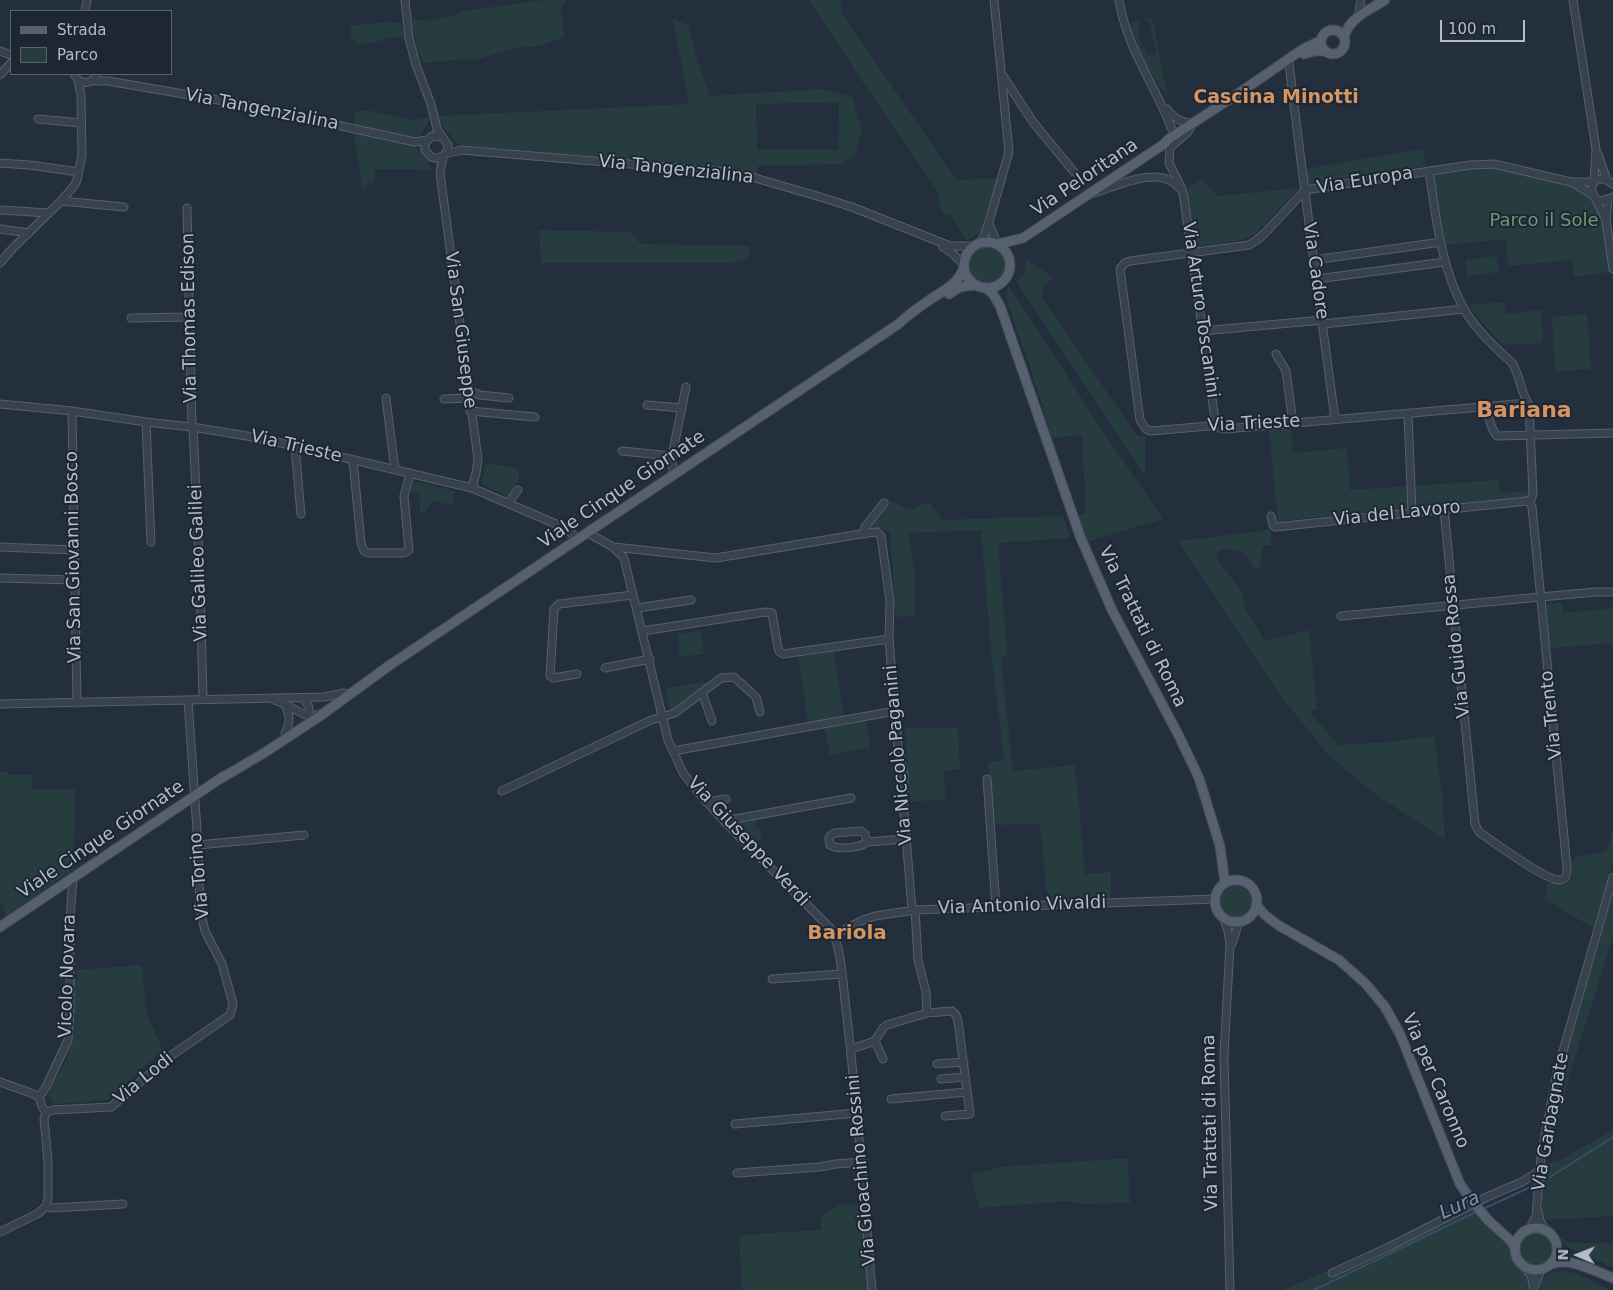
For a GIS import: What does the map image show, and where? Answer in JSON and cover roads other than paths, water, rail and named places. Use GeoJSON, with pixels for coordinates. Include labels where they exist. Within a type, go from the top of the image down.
{"type":"FeatureCollection","features":[{"type":"Feature","properties":{"kind":"main road"},"geometry":{"type":"LineString","coordinates":[[1376,0],[1350,17],[1342,27],[1325,33],[1320,41],[1324,51],[1330,55],[1341,52],[1345,45],[1346,29],[1350,23],[1385,0]]}},
{"type":"Feature","properties":{"kind":"main road"},"geometry":{"type":"LineString","coordinates":[[1336,30],[1344,37]]}},
{"type":"Feature","properties":{"kind":"main road","name":"Via Peloritana"},"geometry":{"type":"LineString","coordinates":[[1010,264],[1014,251],[1024,238],[1303,49],[1320,41]]}},
{"type":"Feature","properties":{"kind":"main road","name":"Via Peloritana"},"geometry":{"type":"LineString","coordinates":[[1164,144],[1174,135],[1289,63],[1308,52],[1324,51]]}},
{"type":"Feature","properties":{"kind":"main road","name":"Via Peloritana"},"geometry":{"type":"LineString","coordinates":[[997,244],[1024,238]]}},
{"type":"Feature","properties":{"kind":"main road"},"geometry":{"type":"LineString","coordinates":[[987,242],[997,244],[1007,253],[1010,264],[1007,277],[1000,284],[995,287],[986,288],[975,285],[960,287],[911,319],[897,325],[908,314],[952,286],[960,276],[965,257],[977,245],[987,242]]}},
{"type":"Feature","properties":{"kind":"main road"},"geometry":{"type":"LineString","coordinates":[[964,266],[968,277],[975,285]]}},
{"type":"Feature","properties":{"kind":"main road","name":"Via Trattati di Roma"},"geometry":{"type":"LineString","coordinates":[[1000,284],[1000,306]]}},
{"type":"Feature","properties":{"kind":"main road","name":"Via Trattati di Roma"},"geometry":{"type":"LineString","coordinates":[[986,288],[993,294],[1000,306],[1080,536],[1112,610],[1179,736],[1199,778],[1220,846],[1229,869],[1238,880]]}},
{"type":"Feature","properties":{"kind":"main road","name":"Viale Cinque Giornate"},"geometry":{"type":"LineString","coordinates":[[220,779],[264,753],[344,696],[897,325]]}},
{"type":"Feature","properties":{"kind":"main road","name":"Viale Cinque Giornate"},"geometry":{"type":"LineString","coordinates":[[0,927],[220,779],[309,716],[344,696]]}},
{"type":"Feature","properties":{"kind":"main road","name":"Via Trattati di Roma"},"geometry":{"type":"LineString","coordinates":[[1220,846],[1225,883]]}},
{"type":"Feature","properties":{"kind":"main road"},"geometry":{"type":"LineString","coordinates":[[1243,921],[1253,913],[1256,905],[1255,894],[1248,885],[1238,880],[1225,883],[1218,890],[1215,899],[1217,910],[1224,919],[1230,922],[1243,921],[1255,918],[1278,924]]}},
{"type":"Feature","properties":{"kind":"main road"},"geometry":{"type":"LineString","coordinates":[[1256,905],[1265,915],[1278,924]]}},
{"type":"Feature","properties":{"kind":"main road","name":"Via per Caronno"},"geometry":{"type":"LineString","coordinates":[[1278,924],[1339,960],[1377,996],[1400,1034],[1460,1184],[1472,1201],[1492,1223]]}},
{"type":"Feature","properties":{"kind":"main road"},"geometry":{"type":"LineString","coordinates":[[1492,1223],[1509,1233],[1515,1234],[1536,1228],[1546,1230],[1555,1240],[1557,1247],[1557,1253],[1551,1264]]}},
{"type":"Feature","properties":{"kind":"main road"},"geometry":{"type":"LineString","coordinates":[[1492,1223],[1511,1241],[1515,1248],[1517,1259],[1525,1268],[1541,1270],[1551,1264],[1562,1262],[1578,1264]]}},
{"type":"Feature","properties":{"kind":"main road"},"geometry":{"type":"LineString","coordinates":[[1515,1248],[1518,1238],[1526,1231]]}},
{"type":"Feature","properties":{"kind":"main road"},"geometry":{"type":"LineString","coordinates":[[1557,1247],[1578,1264],[1613,1278]]}},
{"type":"Feature","properties":{"kind":"street"},"geometry":{"type":"LineString","coordinates":[[405,0],[409,38],[416,65],[431,104],[434,123],[448,149],[444,155]]}},
{"type":"Feature","properties":{"kind":"street"},"geometry":{"type":"LineString","coordinates":[[977,245],[984,236],[989,222],[1009,152],[994,0]]}},
{"type":"Feature","properties":{"kind":"street"},"geometry":{"type":"LineString","coordinates":[[1119,0],[1130,43],[1162,103],[1174,135]]}},
{"type":"Feature","properties":{"kind":"street"},"geometry":{"type":"LineString","coordinates":[[1359,12],[1361,0]]}},
{"type":"Feature","properties":{"kind":"street"},"geometry":{"type":"LineString","coordinates":[[1573,0],[1596,149],[1594,182],[1591,188],[1606,220]]}},
{"type":"Feature","properties":{"kind":"street","name":"Via Cadore"},"geometry":{"type":"LineString","coordinates":[[1289,63],[1335,419]]}},
{"type":"Feature","properties":{"kind":"street"},"geometry":{"type":"LineString","coordinates":[[0,75],[10,64]]}},
{"type":"Feature","properties":{"kind":"street"},"geometry":{"type":"LineString","coordinates":[[1002,74],[1033,122],[1074,172]]}},
{"type":"Feature","properties":{"kind":"street"},"geometry":{"type":"LineString","coordinates":[[81,95],[96,75]]}},
{"type":"Feature","properties":{"kind":"street"},"geometry":{"type":"LineString","coordinates":[[102,75],[108,81]]}},
{"type":"Feature","properties":{"kind":"street"},"geometry":{"type":"LineString","coordinates":[[0,263],[61,201],[74,186],[80,172],[82,155],[81,95],[75,76]]}},
{"type":"Feature","properties":{"kind":"street","name":"Via Tangenzialina"},"geometry":{"type":"LineString","coordinates":[[75,76],[83,83],[108,81],[230,102],[415,142],[435,136],[444,139],[460,150]]}},
{"type":"Feature","properties":{"kind":"street"},"geometry":{"type":"LineString","coordinates":[[1162,103],[1176,119],[1192,125]]}},
{"type":"Feature","properties":{"kind":"street"},"geometry":{"type":"LineString","coordinates":[[38,119],[81,123]]}},
{"type":"Feature","properties":{"kind":"street"},"geometry":{"type":"LineString","coordinates":[[425,150],[434,123]]}},
{"type":"Feature","properties":{"kind":"street","name":"Via Arturo Toscanini"},"geometry":{"type":"LineString","coordinates":[[1192,125],[1171,146],[1169,163],[1183,194],[1216,427]]}},
{"type":"Feature","properties":{"kind":"street","name":"Via Tangenzialina"},"geometry":{"type":"LineString","coordinates":[[415,142],[431,157],[438,158],[460,150],[701,169],[755,178],[852,207],[950,246],[977,245]]}},
{"type":"Feature","properties":{"kind":"street"},"geometry":{"type":"LineString","coordinates":[[1596,149],[1613,189],[1606,220],[1613,269]]}},
{"type":"Feature","properties":{"kind":"street","name":"Via San Giuseppe"},"geometry":{"type":"LineString","coordinates":[[444,155],[440,173],[478,462],[472,488]]}},
{"type":"Feature","properties":{"kind":"street","name":"Via San Giuseppe"},"geometry":{"type":"LineString","coordinates":[[431,157],[440,173]]}},
{"type":"Feature","properties":{"kind":"street"},"geometry":{"type":"LineString","coordinates":[[0,162],[80,172]]}},
{"type":"Feature","properties":{"kind":"street","name":"Via Europa"},"geometry":{"type":"LineString","coordinates":[[1121,266],[1130,262],[1238,247],[1253,243],[1265,233],[1305,190],[1470,165],[1494,164],[1571,182],[1594,182]]}},
{"type":"Feature","properties":{"kind":"street","name":"Via Trento"},"geometry":{"type":"LineString","coordinates":[[1429,171],[1441,242],[1450,278],[1464,308],[1491,343],[1513,364],[1530,405],[1533,494],[1530,503],[1532,507],[1567,868],[1565,878],[1555,880],[1543,874],[1479,832],[1475,824],[1471,783]]}},
{"type":"Feature","properties":{"kind":"street"},"geometry":{"type":"LineString","coordinates":[[1091,194],[1140,178],[1153,176],[1170,179],[1183,194]]}},
{"type":"Feature","properties":{"kind":"street"},"geometry":{"type":"LineString","coordinates":[[1594,182],[1600,179],[1610,182]]}},
{"type":"Feature","properties":{"kind":"street","name":"Via Europa"},"geometry":{"type":"LineString","coordinates":[[1571,182],[1594,197]]}},
{"type":"Feature","properties":{"kind":"street"},"geometry":{"type":"LineString","coordinates":[[1594,197],[1601,200],[1610,198]]}},
{"type":"Feature","properties":{"kind":"street"},"geometry":{"type":"LineString","coordinates":[[61,201],[124,207]]}},
{"type":"Feature","properties":{"kind":"street","name":"Via Thomas Edison"},"geometry":{"type":"LineString","coordinates":[[187,208],[193,427]]}},
{"type":"Feature","properties":{"kind":"street"},"geometry":{"type":"LineString","coordinates":[[0,210],[49,213]]}},
{"type":"Feature","properties":{"kind":"street"},"geometry":{"type":"LineString","coordinates":[[989,222],[997,244]]}},
{"type":"Feature","properties":{"kind":"street"},"geometry":{"type":"LineString","coordinates":[[0,230],[28,233]]}},
{"type":"Feature","properties":{"kind":"street","name":"Via Tangenzialina"},"geometry":{"type":"LineString","coordinates":[[914,232],[946,249],[964,266]]}},
{"type":"Feature","properties":{"kind":"street"},"geometry":{"type":"LineString","coordinates":[[1314,260],[1441,242]]}},
{"type":"Feature","properties":{"kind":"street"},"geometry":{"type":"LineString","coordinates":[[1317,280],[1445,262]]}},
{"type":"Feature","properties":{"kind":"street","name":"Via Trieste"},"geometry":{"type":"LineString","coordinates":[[1121,266],[1120,279],[1140,420],[1142,426],[1151,431],[1202,426],[1225,428],[1293,423],[1528,403]]}},
{"type":"Feature","properties":{"kind":"street"},"geometry":{"type":"LineString","coordinates":[[1202,331],[1323,322],[1464,308]]}},
{"type":"Feature","properties":{"kind":"street"},"geometry":{"type":"LineString","coordinates":[[131,318],[190,317]]}},
{"type":"Feature","properties":{"kind":"street"},"geometry":{"type":"LineString","coordinates":[[1276,354],[1286,371],[1293,423]]}},
{"type":"Feature","properties":{"kind":"street"},"geometry":{"type":"LineString","coordinates":[[674,474],[672,456],[686,387]]}},
{"type":"Feature","properties":{"kind":"street"},"geometry":{"type":"LineString","coordinates":[[468,390],[480,395],[509,398]]}},
{"type":"Feature","properties":{"kind":"street"},"geometry":{"type":"LineString","coordinates":[[386,398],[394,470]]}},
{"type":"Feature","properties":{"kind":"street"},"geometry":{"type":"LineString","coordinates":[[444,399],[469,398]]}},
{"type":"Feature","properties":{"kind":"street","name":"Via Trieste"},"geometry":{"type":"LineString","coordinates":[[0,404],[72,411],[193,427],[295,446],[472,488],[556,524],[578,539]]}},
{"type":"Feature","properties":{"kind":"street"},"geometry":{"type":"LineString","coordinates":[[647,405],[682,408]]}},
{"type":"Feature","properties":{"kind":"street"},"geometry":{"type":"LineString","coordinates":[[1487,407],[1487,414],[1496,436],[1613,433]]}},
{"type":"Feature","properties":{"kind":"street","name":"Via San Giovanni Bosco"},"geometry":{"type":"LineString","coordinates":[[72,411],[76,703]]}},
{"type":"Feature","properties":{"kind":"street"},"geometry":{"type":"LineString","coordinates":[[470,411],[535,417]]}},
{"type":"Feature","properties":{"kind":"street"},"geometry":{"type":"LineString","coordinates":[[1408,413],[1412,513]]}},
{"type":"Feature","properties":{"kind":"street"},"geometry":{"type":"LineString","coordinates":[[146,422],[151,542]]}},
{"type":"Feature","properties":{"kind":"street","name":"Via Galileo Galilei"},"geometry":{"type":"LineString","coordinates":[[193,427],[203,699]]}},
{"type":"Feature","properties":{"kind":"street"},"geometry":{"type":"LineString","coordinates":[[295,446],[301,514]]}},
{"type":"Feature","properties":{"kind":"street"},"geometry":{"type":"LineString","coordinates":[[622,451],[672,456]]}},
{"type":"Feature","properties":{"kind":"street"},"geometry":{"type":"LineString","coordinates":[[353,460],[361,544],[364,551],[368,553],[404,553],[409,550],[404,496],[410,474]]}},
{"type":"Feature","properties":{"kind":"street"},"geometry":{"type":"LineString","coordinates":[[508,503],[518,490]]}},
{"type":"Feature","properties":{"kind":"street","name":"Via del Lavoro"},"geometry":{"type":"LineString","coordinates":[[1271,516],[1273,526],[1276,527],[1526,501],[1530,503]]}},
{"type":"Feature","properties":{"kind":"street"},"geometry":{"type":"LineString","coordinates":[[613,547],[716,558],[864,534],[865,527],[884,503]]}},
{"type":"Feature","properties":{"kind":"street","name":"Via Guido Rossa"},"geometry":{"type":"LineString","coordinates":[[1444,509],[1471,783]]}},
{"type":"Feature","properties":{"kind":"street","name":"Via Giuseppe Verdi"},"geometry":{"type":"LineString","coordinates":[[588,532],[613,547],[624,558],[668,740],[684,773],[706,802],[830,928],[834,935],[851,1049]]}},
{"type":"Feature","properties":{"kind":"street","name":"Via Niccolò Paganini"},"geometry":{"type":"LineString","coordinates":[[864,534],[877,532],[881,536],[890,601],[889,639],[898,746],[904,775],[906,839],[918,960],[926,992],[927,1013]]}},
{"type":"Feature","properties":{"kind":"street"},"geometry":{"type":"LineString","coordinates":[[0,547],[74,550]]}},
{"type":"Feature","properties":{"kind":"street"},"geometry":{"type":"LineString","coordinates":[[0,578],[74,580]]}},
{"type":"Feature","properties":{"kind":"street"},"geometry":{"type":"LineString","coordinates":[[1341,616],[1613,592]]}},
{"type":"Feature","properties":{"kind":"street"},"geometry":{"type":"LineString","coordinates":[[577,674],[553,678],[550,676],[554,609],[560,604],[633,595]]}},
{"type":"Feature","properties":{"kind":"street"},"geometry":{"type":"LineString","coordinates":[[637,608],[691,600]]}},
{"type":"Feature","properties":{"kind":"street"},"geometry":{"type":"LineString","coordinates":[[643,631],[766,612],[772,613],[778,648],[783,654],[889,639]]}},
{"type":"Feature","properties":{"kind":"street"},"geometry":{"type":"LineString","coordinates":[[605,668],[650,660]]}},
{"type":"Feature","properties":{"kind":"street"},"geometry":{"type":"LineString","coordinates":[[502,791],[651,720],[675,713],[720,678],[734,677],[756,697],[760,712]]}},
{"type":"Feature","properties":{"kind":"street"},"geometry":{"type":"LineString","coordinates":[[702,692],[712,721]]}},
{"type":"Feature","properties":{"kind":"street"},"geometry":{"type":"LineString","coordinates":[[0,704],[344,696]]}},
{"type":"Feature","properties":{"kind":"street"},"geometry":{"type":"LineString","coordinates":[[264,698],[284,703],[309,716]]}},
{"type":"Feature","properties":{"kind":"street"},"geometry":{"type":"LineString","coordinates":[[264,753],[270,746],[308,720],[310,706],[302,698]]}},
{"type":"Feature","properties":{"kind":"street","name":"Via Torino"},"geometry":{"type":"LineString","coordinates":[[188,700],[198,845],[200,908],[206,931],[222,964],[233,1004],[232,1009]]}},
{"type":"Feature","properties":{"kind":"street"},"geometry":{"type":"LineString","coordinates":[[284,703],[290,717],[285,733]]}},
{"type":"Feature","properties":{"kind":"street"},"geometry":{"type":"LineString","coordinates":[[673,751],[895,711]]}},
{"type":"Feature","properties":{"kind":"street"},"geometry":{"type":"LineString","coordinates":[[987,779],[996,907]]}},
{"type":"Feature","properties":{"kind":"street"},"geometry":{"type":"LineString","coordinates":[[724,820],[851,798]]}},
{"type":"Feature","properties":{"kind":"street"},"geometry":{"type":"LineString","coordinates":[[706,802],[726,799]]}},
{"type":"Feature","properties":{"kind":"street"},"geometry":{"type":"LineString","coordinates":[[867,842],[865,834],[861,831],[834,833],[829,841],[830,845],[836,848],[862,846],[867,842],[906,839]]}},
{"type":"Feature","properties":{"kind":"street"},"geometry":{"type":"LineString","coordinates":[[198,845],[304,835]]}},
{"type":"Feature","properties":{"kind":"street","name":"Via Garbagnate"},"geometry":{"type":"LineString","coordinates":[[1526,1231],[1534,1221],[1539,1171],[1550,1108],[1566,1038],[1613,877]]}},
{"type":"Feature","properties":{"kind":"street","name":"Vicolo Novara"},"geometry":{"type":"LineString","coordinates":[[39,1097],[46,1088],[68,1040],[70,1014],[70,919],[73,878]]}},
{"type":"Feature","properties":{"kind":"street","name":"Via Antonio Vivaldi"},"geometry":{"type":"LineString","coordinates":[[834,935],[858,922],[875,916],[913,910],[1215,899]]}},
{"type":"Feature","properties":{"kind":"street","name":"Via Trattati di Roma"},"geometry":{"type":"LineString","coordinates":[[1224,919],[1229,937],[1230,956]]}},
{"type":"Feature","properties":{"kind":"street","name":"Via Trattati di Roma"},"geometry":{"type":"LineString","coordinates":[[1230,1290],[1224,1056],[1230,956],[1234,933],[1243,921]]}},
{"type":"Feature","properties":{"kind":"street"},"geometry":{"type":"LineString","coordinates":[[772,979],[841,974]]}},
{"type":"Feature","properties":{"kind":"street","name":"Via Lodi"},"geometry":{"type":"LineString","coordinates":[[46,1112],[112,1107],[172,1055],[230,1015],[232,1009]]}},
{"type":"Feature","properties":{"kind":"street"},"geometry":{"type":"LineString","coordinates":[[851,1049],[875,1041],[887,1025],[927,1013],[949,1010],[955,1012],[958,1021],[970,1114],[945,1116]]}},
{"type":"Feature","properties":{"kind":"street"},"geometry":{"type":"LineString","coordinates":[[875,1041],[883,1059]]}},
{"type":"Feature","properties":{"kind":"street","name":"Via Gioachino Rossini"},"geometry":{"type":"LineString","coordinates":[[851,1049],[872,1290]]}},
{"type":"Feature","properties":{"kind":"street"},"geometry":{"type":"LineString","coordinates":[[937,1064],[964,1062]]}},
{"type":"Feature","properties":{"kind":"street"},"geometry":{"type":"LineString","coordinates":[[941,1079],[965,1077]]}},
{"type":"Feature","properties":{"kind":"street"},"geometry":{"type":"LineString","coordinates":[[0,1082],[39,1097],[42,1108],[46,1112],[44,1120],[48,1168],[48,1199],[46,1206],[39,1214],[0,1232]]}},
{"type":"Feature","properties":{"kind":"street"},"geometry":{"type":"LineString","coordinates":[[891,1099],[967,1092]]}},
{"type":"Feature","properties":{"kind":"street"},"geometry":{"type":"LineString","coordinates":[[735,1124],[857,1113]]}},
{"type":"Feature","properties":{"kind":"street"},"geometry":{"type":"LineString","coordinates":[[737,1173],[820,1168],[836,1164],[861,1162]]}},
{"type":"Feature","properties":{"kind":"street"},"geometry":{"type":"LineString","coordinates":[[1332,1273],[1391,1246],[1489,1196],[1522,1182],[1539,1171]]}},
{"type":"Feature","properties":{"kind":"street"},"geometry":{"type":"LineString","coordinates":[[46,1206],[51,1208],[123,1204]]}},
{"type":"Feature","properties":{"kind":"street","name":"Via Garbagnate"},"geometry":{"type":"LineString","coordinates":[[1536,1206],[1540,1221],[1546,1230]]}},
{"type":"Feature","properties":{"kind":"street"},"geometry":{"type":"LineString","coordinates":[[1525,1268],[1531,1275],[1534,1289]]}},
{"type":"Feature","properties":{"kind":"street"},"geometry":{"type":"LineString","coordinates":[[1534,1289],[1541,1270]]}},
{"type":"Feature","properties":{"kind":"waterway","name":"Lura"},"geometry":{"type":"LineString","coordinates":[[1542,1182],[1613,1137]]}},
{"type":"Feature","properties":{"kind":"waterway","name":"Lura"},"geometry":{"type":"LineString","coordinates":[[1483,1209],[1537,1184]]}},
{"type":"Feature","properties":{"kind":"waterway","name":"Lura"},"geometry":{"type":"LineString","coordinates":[[1314,1290],[1476,1212]]}},
{"type":"Feature","properties":{"kind":"district","name":"Cascina Minotti"},"geometry":{"type":"Point","coordinates":[1276,98]}},
{"type":"Feature","properties":{"kind":"district","name":"Bariana"},"geometry":{"type":"Point","coordinates":[1524,411]}},
{"type":"Feature","properties":{"kind":"district","name":"Bariola"},"geometry":{"type":"Point","coordinates":[847,934]}},
{"type":"Feature","properties":{"kind":"park label","name":"Parco il Sole"},"geometry":{"type":"Point","coordinates":[1544,221]}}]}
